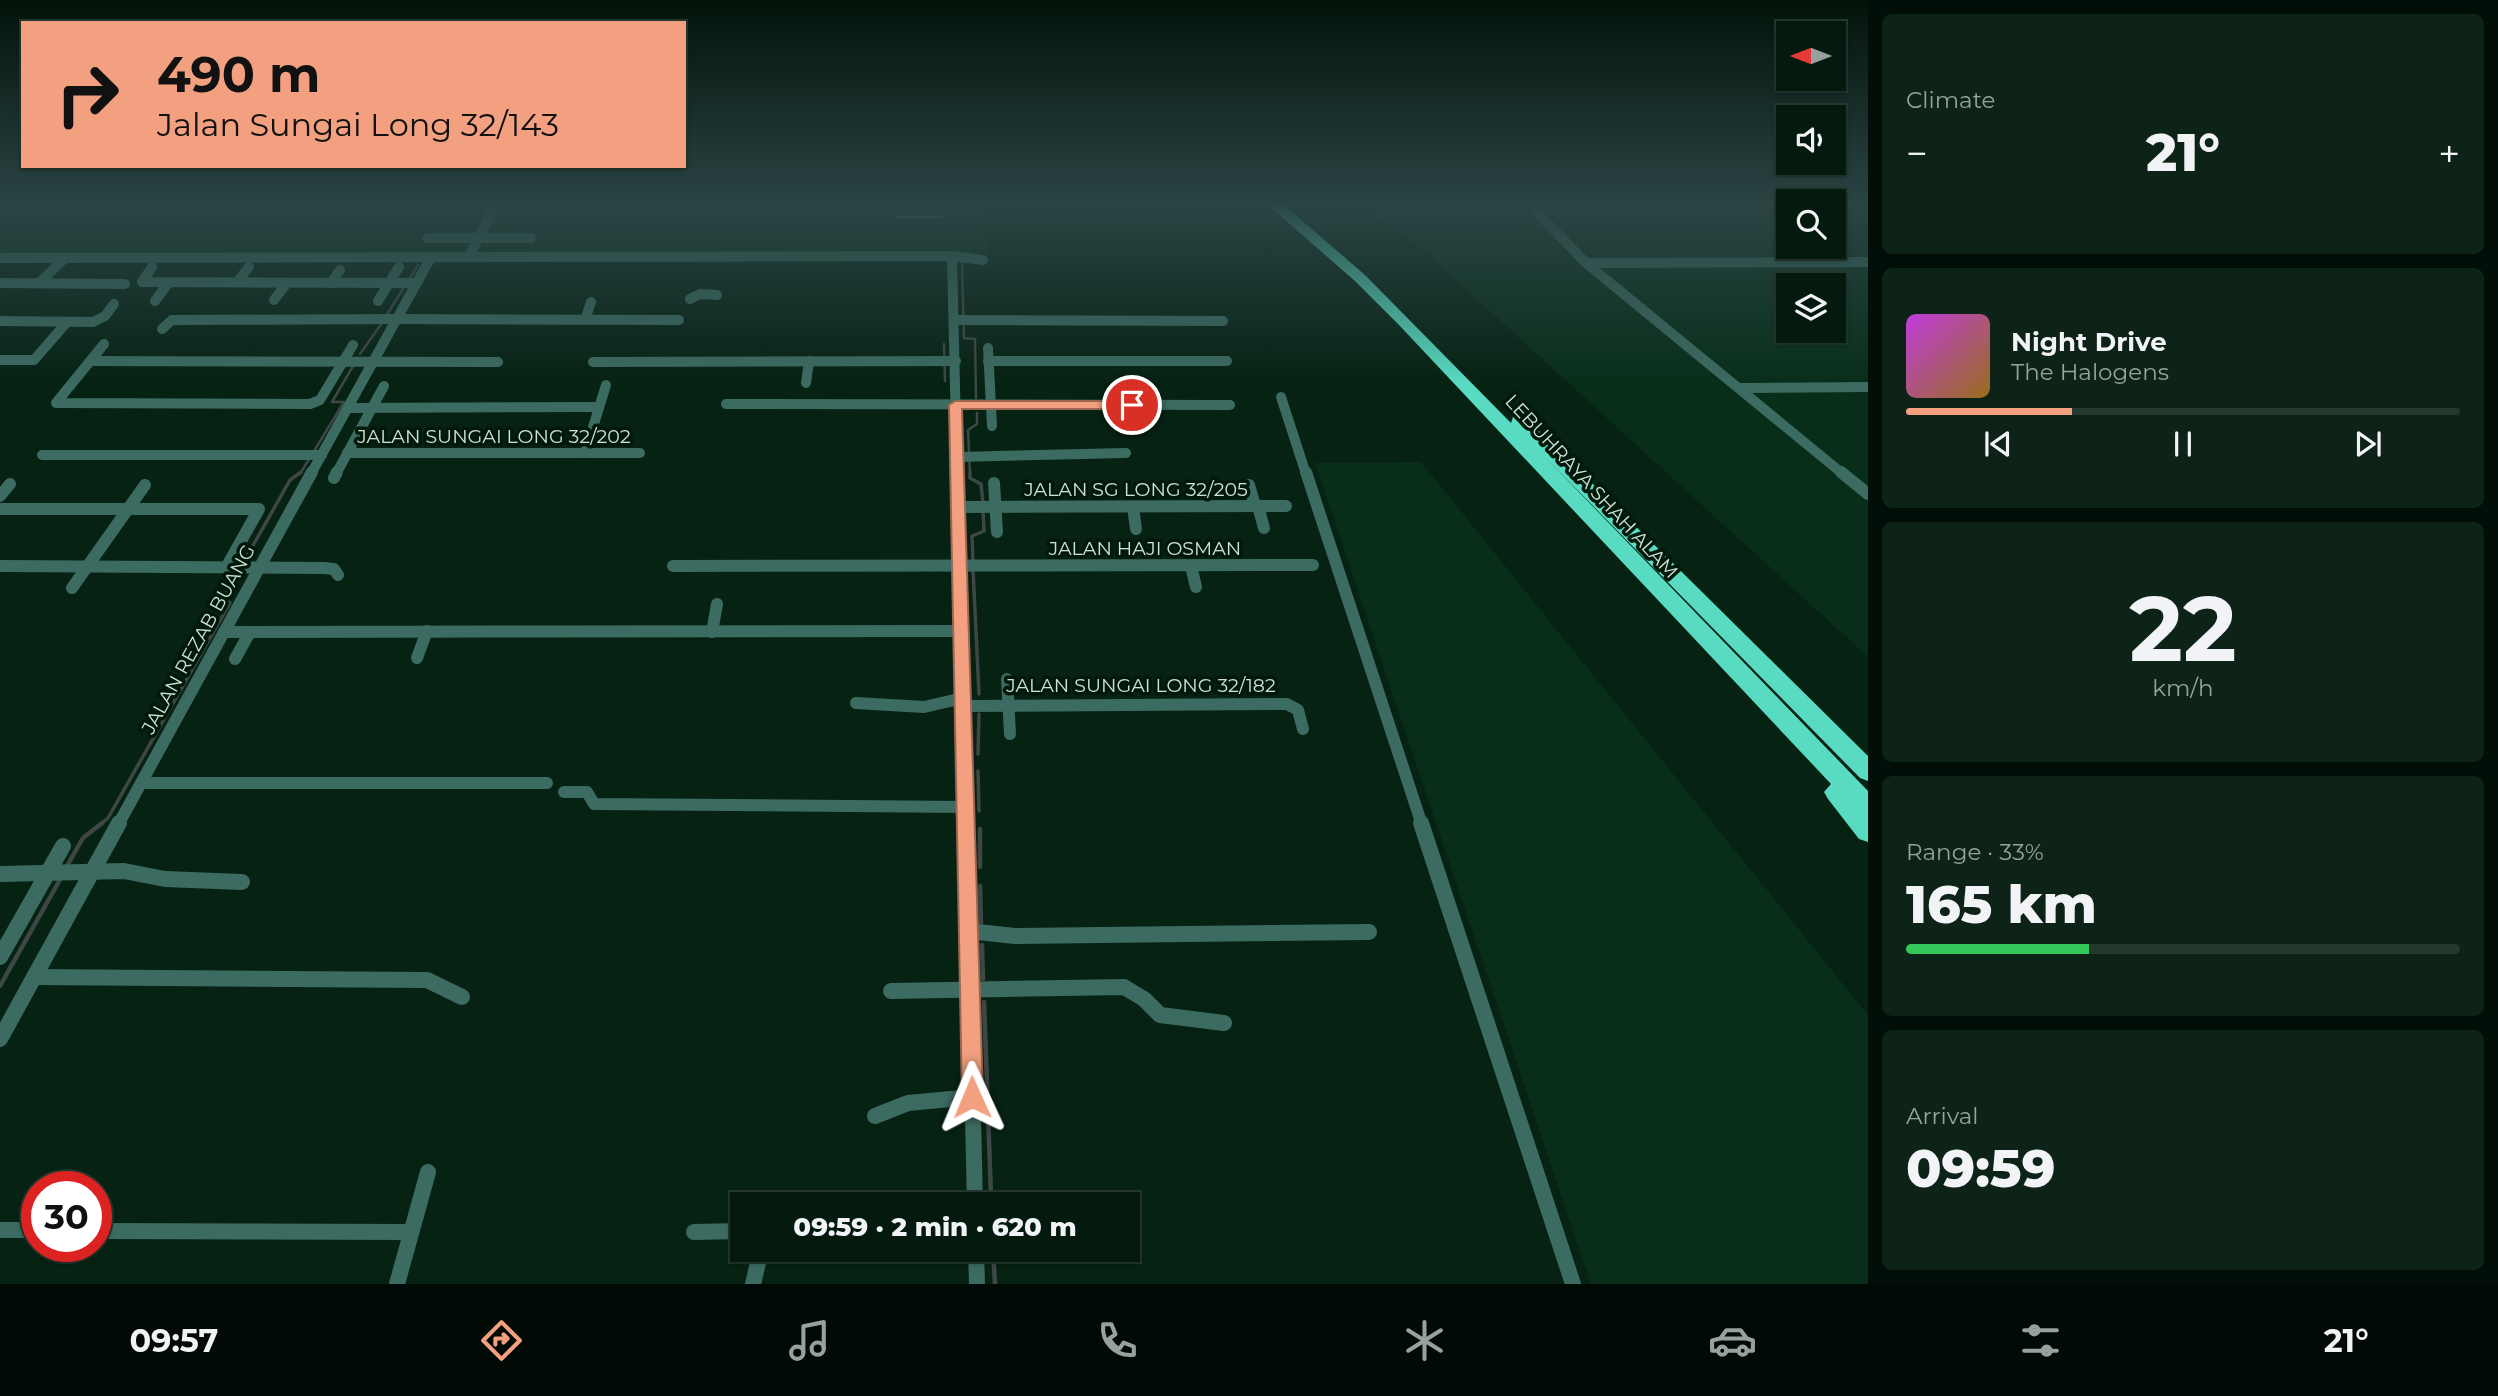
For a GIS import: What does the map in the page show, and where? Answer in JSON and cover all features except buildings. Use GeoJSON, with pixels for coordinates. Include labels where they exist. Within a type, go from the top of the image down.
{"type":"FeatureCollection","features":[{"type":"Feature","properties":{"kind":"highway","name":"LEBUHRAYA SHAH ALAM"},"geometry":{"type":"LineString","coordinates":[[1345,265],[1405,322],[1868,807]]}},
{"type":"Feature","properties":{"kind":"highway","name":"LEBUHRAYA SHAH ALAM"},"geometry":{"type":"LineString","coordinates":[[1361,265],[1419,319],[1868,771]]}},
{"type":"Feature","properties":{"kind":"highway"},"geometry":{"type":"LineString","coordinates":[[1735,670],[1868,831]]}},
{"type":"Feature","properties":{"kind":"highway"},"geometry":{"type":"LineString","coordinates":[[1788,688],[1868,763]]}},
{"type":"Feature","properties":{"kind":"street"},"geometry":{"type":"LineString","coordinates":[[39,283],[58,265]]}},
{"type":"Feature","properties":{"kind":"street","name":"JALAN REZAB BUANG"},"geometry":{"type":"LineString","coordinates":[[0,1040],[224,632],[242,566],[312,455],[348,408],[373,361],[404,283],[423,265]]}},
{"type":"Feature","properties":{"kind":"street"},"geometry":{"type":"LineString","coordinates":[[952,265],[955,320],[949,361],[955,405],[957,457],[965,507],[967,566],[961,631],[972,1097],[982,1192]]}},
{"type":"Feature","properties":{"kind":"street"},"geometry":{"type":"LineString","coordinates":[[1588,265],[1868,494]]}},
{"type":"Feature","properties":{"kind":"street"},"geometry":{"type":"LineString","coordinates":[[152,267],[142,282],[404,283]]}},
{"type":"Feature","properties":{"kind":"street"},"geometry":{"type":"LineString","coordinates":[[237,282],[249,267]]}},
{"type":"Feature","properties":{"kind":"street"},"geometry":{"type":"LineString","coordinates":[[399,267],[404,283]]}},
{"type":"Feature","properties":{"kind":"street"},"geometry":{"type":"LineString","coordinates":[[331,282],[340,270]]}},
{"type":"Feature","properties":{"kind":"street"},"geometry":{"type":"LineString","coordinates":[[192,282],[200,271]]}},
{"type":"Feature","properties":{"kind":"street"},"geometry":{"type":"LineString","coordinates":[[155,301],[169,282]]}},
{"type":"Feature","properties":{"kind":"street"},"geometry":{"type":"LineString","coordinates":[[274,300],[286,282]]}},
{"type":"Feature","properties":{"kind":"street"},"geometry":{"type":"LineString","coordinates":[[0,283],[125,284]]}},
{"type":"Feature","properties":{"kind":"street"},"geometry":{"type":"LineString","coordinates":[[378,301],[404,283]]}},
{"type":"Feature","properties":{"kind":"street"},"geometry":{"type":"LineString","coordinates":[[690,299],[700,294],[717,295]]}},
{"type":"Feature","properties":{"kind":"street"},"geometry":{"type":"LineString","coordinates":[[585,320],[591,302]]}},
{"type":"Feature","properties":{"kind":"street"},"geometry":{"type":"LineString","coordinates":[[0,321],[100,320],[114,304]]}},
{"type":"Feature","properties":{"kind":"street"},"geometry":{"type":"LineString","coordinates":[[162,329],[172,320],[679,320]]}},
{"type":"Feature","properties":{"kind":"street"},"geometry":{"type":"LineString","coordinates":[[955,320],[1223,321]]}},
{"type":"Feature","properties":{"kind":"street"},"geometry":{"type":"LineString","coordinates":[[0,360],[34,360],[67,322]]}},
{"type":"Feature","properties":{"kind":"street"},"geometry":{"type":"LineString","coordinates":[[104,344],[56,403],[310,404],[320,400],[353,345]]}},
{"type":"Feature","properties":{"kind":"street"},"geometry":{"type":"LineString","coordinates":[[988,348],[992,426]]}},
{"type":"Feature","properties":{"kind":"street"},"geometry":{"type":"LineString","coordinates":[[988,362],[1227,360]]}},
{"type":"Feature","properties":{"kind":"street"},"geometry":{"type":"LineString","coordinates":[[90,361],[498,362]]}},
{"type":"Feature","properties":{"kind":"street"},"geometry":{"type":"LineString","coordinates":[[806,383],[809,361]]}},
{"type":"Feature","properties":{"kind":"street"},"geometry":{"type":"LineString","coordinates":[[593,362],[949,361]]}},
{"type":"Feature","properties":{"kind":"street"},"geometry":{"type":"LineString","coordinates":[[586,453],[606,385]]}},
{"type":"Feature","properties":{"kind":"street"},"geometry":{"type":"LineString","coordinates":[[334,478],[384,386]]}},
{"type":"Feature","properties":{"kind":"street"},"geometry":{"type":"LineString","coordinates":[[1739,388],[1868,387]]}},
{"type":"Feature","properties":{"kind":"street"},"geometry":{"type":"LineString","coordinates":[[1281,397],[1573,1284]]}},
{"type":"Feature","properties":{"kind":"street"},"geometry":{"type":"LineString","coordinates":[[726,404],[1230,405]]}},
{"type":"Feature","properties":{"kind":"street"},"geometry":{"type":"LineString","coordinates":[[348,408],[599,407]]}},
{"type":"Feature","properties":{"kind":"street","name":"JALAN SUNGAI LONG 32/202"},"geometry":{"type":"LineString","coordinates":[[347,453],[640,453]]}},
{"type":"Feature","properties":{"kind":"street"},"geometry":{"type":"LineString","coordinates":[[957,457],[1126,453]]}},
{"type":"Feature","properties":{"kind":"street"},"geometry":{"type":"LineString","coordinates":[[42,456],[312,455]]}},
{"type":"Feature","properties":{"kind":"street"},"geometry":{"type":"LineString","coordinates":[[994,483],[991,507],[997,532]]}},
{"type":"Feature","properties":{"kind":"street"},"geometry":{"type":"LineString","coordinates":[[0,496],[10,484]]}},
{"type":"Feature","properties":{"kind":"street"},"geometry":{"type":"LineString","coordinates":[[72,588],[145,485]]}},
{"type":"Feature","properties":{"kind":"street"},"geometry":{"type":"LineString","coordinates":[[1249,485],[1264,528]]}},
{"type":"Feature","properties":{"kind":"street","name":"JALAN SG LONG 32/205"},"geometry":{"type":"LineString","coordinates":[[965,507],[1286,506]]}},
{"type":"Feature","properties":{"kind":"street"},"geometry":{"type":"LineString","coordinates":[[1133,507],[1136,529]]}},
{"type":"Feature","properties":{"kind":"street"},"geometry":{"type":"LineString","coordinates":[[0,509],[259,509],[242,566]]}},
{"type":"Feature","properties":{"kind":"street","name":"JALAN HAJI OSMAN"},"geometry":{"type":"LineString","coordinates":[[673,566],[833,568],[1313,565]]}},
{"type":"Feature","properties":{"kind":"street"},"geometry":{"type":"LineString","coordinates":[[0,566],[324,568],[334,569],[338,575]]}},
{"type":"Feature","properties":{"kind":"street"},"geometry":{"type":"LineString","coordinates":[[1191,566],[1196,587]]}},
{"type":"Feature","properties":{"kind":"street"},"geometry":{"type":"LineString","coordinates":[[712,632],[717,604]]}},
{"type":"Feature","properties":{"kind":"street"},"geometry":{"type":"LineString","coordinates":[[416,658],[427,631]]}},
{"type":"Feature","properties":{"kind":"street"},"geometry":{"type":"LineString","coordinates":[[224,632],[961,631]]}},
{"type":"Feature","properties":{"kind":"street"},"geometry":{"type":"LineString","coordinates":[[235,659],[250,632]]}},
{"type":"Feature","properties":{"kind":"street"},"geometry":{"type":"LineString","coordinates":[[1007,679],[1010,734]]}},
{"type":"Feature","properties":{"kind":"street","name":"JALAN SUNGAI LONG 32/182"},"geometry":{"type":"LineString","coordinates":[[856,703],[923,706],[963,702],[1008,705],[1287,704],[1298,710],[1303,729]]}},
{"type":"Feature","properties":{"kind":"street"},"geometry":{"type":"LineString","coordinates":[[141,783],[547,783]]}},
{"type":"Feature","properties":{"kind":"street"},"geometry":{"type":"LineString","coordinates":[[564,792],[587,792],[594,804],[965,807]]}},
{"type":"Feature","properties":{"kind":"street"},"geometry":{"type":"LineString","coordinates":[[0,957],[60,873],[63,846]]}},
{"type":"Feature","properties":{"kind":"street"},"geometry":{"type":"LineString","coordinates":[[0,874],[124,871],[165,879],[242,882]]}},
{"type":"Feature","properties":{"kind":"street"},"geometry":{"type":"LineString","coordinates":[[968,931],[1015,936],[1370,932]]}},
{"type":"Feature","properties":{"kind":"street"},"geometry":{"type":"LineString","coordinates":[[34,977],[427,980],[462,997]]}},
{"type":"Feature","properties":{"kind":"street"},"geometry":{"type":"LineString","coordinates":[[891,991],[1124,987],[1144,999],[1160,1015],[1224,1023]]}},
{"type":"Feature","properties":{"kind":"street"},"geometry":{"type":"LineString","coordinates":[[875,1116],[887,1109],[942,1097],[972,1097]]}},
{"type":"Feature","properties":{"kind":"street"},"geometry":{"type":"LineString","coordinates":[[397,1284],[428,1172]]}},
{"type":"Feature","properties":{"kind":"street"},"geometry":{"type":"LineString","coordinates":[[0,1230],[21,1230]]}},
{"type":"Feature","properties":{"kind":"street"},"geometry":{"type":"LineString","coordinates":[[112,1231],[411,1232]]}},
{"type":"Feature","properties":{"kind":"street"},"geometry":{"type":"LineString","coordinates":[[694,1232],[730,1231]]}},
{"type":"Feature","properties":{"kind":"street"},"geometry":{"type":"LineString","coordinates":[[754,1284],[759,1262]]}},
{"type":"Feature","properties":{"kind":"street"},"geometry":{"type":"LineString","coordinates":[[976,1262],[977,1284]]}},
{"type":"Feature","properties":{"kind":"shaded area"},"geometry":{"type":"Polygon","coordinates":[[[1440,265],[1868,265],[1868,657],[1440,265]]]}},
{"type":"Feature","properties":{"kind":"shaded area"},"geometry":{"type":"Polygon","coordinates":[[[1421,462],[1868,1015],[1868,1284],[1591,1284],[1315,463],[1421,462]]]}},
{"type":"Feature","properties":{"kind":"waterway"},"geometry":{"type":"LineString","coordinates":[[386,316],[418,265]]}},
{"type":"Feature","properties":{"kind":"waterway"},"geometry":{"type":"LineString","coordinates":[[962,265],[964,338],[975,339],[976,398]]}},
{"type":"Feature","properties":{"kind":"waterway"},"geometry":{"type":"LineString","coordinates":[[360,354],[382,323]]}},
{"type":"Feature","properties":{"kind":"waterway"},"geometry":{"type":"LineString","coordinates":[[944,344],[945,381]]}},
{"type":"Feature","properties":{"kind":"waterway"},"geometry":{"type":"LineString","coordinates":[[300,474],[344,402],[332,402],[353,366]]}},
{"type":"Feature","properties":{"kind":"waterway"},"geometry":{"type":"LineString","coordinates":[[970,474],[968,430],[977,424],[977,413]]}},
{"type":"Feature","properties":{"kind":"waterway"},"geometry":{"type":"LineString","coordinates":[[242,565],[290,480],[301,472]]}},
{"type":"Feature","properties":{"kind":"waterway"},"geometry":{"type":"LineString","coordinates":[[970,474],[970,478],[981,484],[983,503]]}},
{"type":"Feature","properties":{"kind":"waterway"},"geometry":{"type":"LineString","coordinates":[[973,561],[972,536],[984,531],[983,511]]}},
{"type":"Feature","properties":{"kind":"waterway"},"geometry":{"type":"LineString","coordinates":[[973,569],[979,694]]}},
{"type":"Feature","properties":{"kind":"waterway"},"geometry":{"type":"LineString","coordinates":[[100,825],[108,818],[230,603],[224,597],[238,572]]}},
{"type":"Feature","properties":{"kind":"waterway"},"geometry":{"type":"LineString","coordinates":[[978,754],[979,714]]}},
{"type":"Feature","properties":{"kind":"waterway"},"geometry":{"type":"LineString","coordinates":[[978,771],[979,811]]}},
{"type":"Feature","properties":{"kind":"waterway"},"geometry":{"type":"LineString","coordinates":[[67,866],[83,838],[102,823]]}},
{"type":"Feature","properties":{"kind":"waterway"},"geometry":{"type":"LineString","coordinates":[[980,829],[980,867]]}},
{"type":"Feature","properties":{"kind":"waterway"},"geometry":{"type":"LineString","coordinates":[[0,986],[62,876]]}},
{"type":"Feature","properties":{"kind":"waterway"},"geometry":{"type":"LineString","coordinates":[[980,886],[981,923]]}},
{"type":"Feature","properties":{"kind":"waterway"},"geometry":{"type":"LineString","coordinates":[[982,945],[983,979]]}},
{"type":"Feature","properties":{"kind":"waterway"},"geometry":{"type":"LineString","coordinates":[[984,1002],[991,1192]]}},
{"type":"Feature","properties":{"kind":"waterway"},"geometry":{"type":"LineString","coordinates":[[994,1262],[995,1284]]}},
{"type":"Feature","properties":{"kind":"route"},"geometry":{"type":"LineString","coordinates":[[972,1097],[955,405],[1132,405]]}}]}
